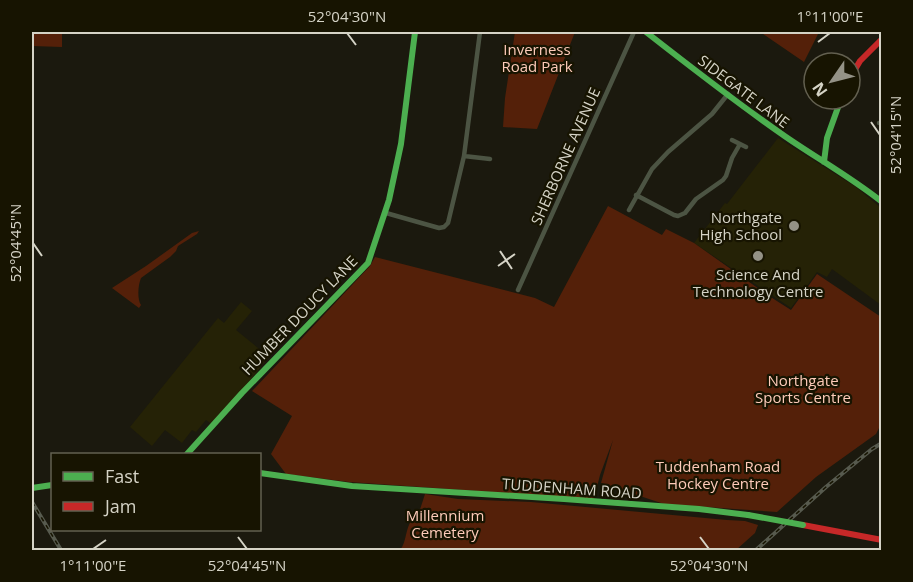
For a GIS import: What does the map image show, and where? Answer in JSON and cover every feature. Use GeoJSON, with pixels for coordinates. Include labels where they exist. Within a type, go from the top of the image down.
{"type":"FeatureCollection","features":[{"type":"Feature","properties":{"kind":"street","name":"HUMBER DOUCY LANE"},"geometry":{"type":"LineString","coordinates":[[188,453],[242,393],[368,262],[386,213],[401,144],[415,32]]}},
{"type":"Feature","properties":{"kind":"street"},"geometry":{"type":"LineString","coordinates":[[386,213],[439,228],[448,223],[464,156],[480,32]]}},
{"type":"Feature","properties":{"kind":"street","name":"SHERBORNE AVENUE"},"geometry":{"type":"LineString","coordinates":[[519,290],[634,32]]}},
{"type":"Feature","properties":{"kind":"street","name":"SIDEGATE LANE"},"geometry":{"type":"LineString","coordinates":[[646,32],[768,125],[861,185],[882,202]]}},
{"type":"Feature","properties":{"kind":"street"},"geometry":{"type":"LineString","coordinates":[[862,59],[882,39]]}},
{"type":"Feature","properties":{"kind":"street"},"geometry":{"type":"LineString","coordinates":[[628,210],[656,164],[709,117],[728,94]]}},
{"type":"Feature","properties":{"kind":"street"},"geometry":{"type":"LineString","coordinates":[[824,162],[826,141],[837,111]]}},
{"type":"Feature","properties":{"kind":"street"},"geometry":{"type":"LineString","coordinates":[[732,140],[746,147]]}},
{"type":"Feature","properties":{"kind":"street"},"geometry":{"type":"LineString","coordinates":[[814,156],[826,141]]}},
{"type":"Feature","properties":{"kind":"street"},"geometry":{"type":"LineString","coordinates":[[636,195],[674,215],[683,214],[696,199],[725,178],[740,144]]}},
{"type":"Feature","properties":{"kind":"street"},"geometry":{"type":"LineString","coordinates":[[464,156],[490,159]]}},
{"type":"Feature","properties":{"kind":"street","name":"TUDDENHAM ROAD"},"geometry":{"type":"LineString","coordinates":[[261,473],[364,487],[564,499],[748,515],[882,540]]}},
{"type":"Feature","properties":{"kind":"street"},"geometry":{"type":"LineString","coordinates":[[32,488],[51,486]]}},
{"type":"Feature","properties":{"kind":"shaded area","name":"Northgate High School"},"geometry":{"type":"Polygon","coordinates":[[[778,138],[856,187],[881,208],[881,305],[832,269],[827,277],[817,272],[791,308],[694,243],[778,138]]]}},
{"type":"Feature","properties":{"kind":"shaded area"},"geometry":{"type":"Polygon","coordinates":[[[241,302],[252,311],[236,330],[269,357],[213,425],[206,420],[196,432],[192,430],[182,443],[165,430],[152,446],[130,427],[218,318],[224,323],[241,302]]]}},
{"type":"Feature","properties":{"kind":"green space"},"geometry":{"type":"Polygon","coordinates":[[[32,32],[62,32],[62,47],[32,46],[32,32]]]}},
{"type":"Feature","properties":{"kind":"green space","name":"Inverness Road Park"},"geometry":{"type":"Polygon","coordinates":[[[515,32],[575,32],[537,129],[503,127],[515,32]]]}},
{"type":"Feature","properties":{"kind":"green space"},"geometry":{"type":"Polygon","coordinates":[[[760,32],[819,32],[810,51],[802,51],[802,61],[760,32]]]}},
{"type":"Feature","properties":{"kind":"green space"},"geometry":{"type":"Polygon","coordinates":[[[608,206],[662,235],[666,229],[694,243],[791,310],[817,274],[881,317],[881,424],[876,434],[816,477],[777,512],[664,504],[601,483],[613,440],[594,499],[349,482],[286,474],[271,454],[292,416],[252,391],[370,266],[375,257],[535,298],[554,307],[608,206]]]}},
{"type":"Feature","properties":{"kind":"green space"},"geometry":{"type":"Polygon","coordinates":[[[199,231],[178,246],[170,257],[141,278],[138,292],[141,305],[139,308],[112,288],[192,233],[199,231]]]}},
{"type":"Feature","properties":{"kind":"green space","name":"Millennium Cemetery"},"geometry":{"type":"Polygon","coordinates":[[[425,494],[458,499],[531,502],[745,521],[758,525],[755,533],[736,550],[400,550],[410,523],[412,520],[416,522],[425,494]]]}},
{"type":"Feature","properties":{"kind":"railway"},"geometry":{"type":"LineString","coordinates":[[756,550],[826,487],[882,443]]}},
{"type":"Feature","properties":{"kind":"railway"},"geometry":{"type":"LineString","coordinates":[[32,502],[61,550]]}},
{"type":"Feature","properties":{"kind":"traffic: fast"},"geometry":{"type":"LineString","coordinates":[[188,453],[242,393],[368,263],[389,200],[401,144],[415,32]]}},
{"type":"Feature","properties":{"kind":"traffic: fast"},"geometry":{"type":"LineString","coordinates":[[646,32],[750,112],[882,202]]}},
{"type":"Feature","properties":{"kind":"traffic: fast"},"geometry":{"type":"LineString","coordinates":[[824,162],[827,138],[837,111]]}},
{"type":"Feature","properties":{"kind":"traffic: fast"},"geometry":{"type":"LineString","coordinates":[[261,473],[352,486],[564,499],[748,515]]}},
{"type":"Feature","properties":{"kind":"traffic: fast"},"geometry":{"type":"LineString","coordinates":[[32,488],[51,485]]}},
{"type":"Feature","properties":{"kind":"traffic: fast"},"geometry":{"type":"LineString","coordinates":[[748,515],[803,525]]}},
{"type":"Feature","properties":{"kind":"traffic: jam"},"geometry":{"type":"LineString","coordinates":[[862,59],[882,39]]}},
{"type":"Feature","properties":{"kind":"traffic: jam"},"geometry":{"type":"LineString","coordinates":[[803,525],[882,540]]}},
{"type":"Feature","properties":{"kind":"place","name":"Northgate High School"},"geometry":{"type":"Point","coordinates":[794,226]}},
{"type":"Feature","properties":{"kind":"place","name":"Science And Technology Centre"},"geometry":{"type":"Point","coordinates":[758,256]}},
{"type":"Feature","properties":{"kind":"park label","name":"Northgate Sports Centre"},"geometry":{"type":"Point","coordinates":[803,388]}},
{"type":"Feature","properties":{"kind":"park label","name":"Tuddenham Road Hockey Centre"},"geometry":{"type":"Point","coordinates":[718,474]}}]}
